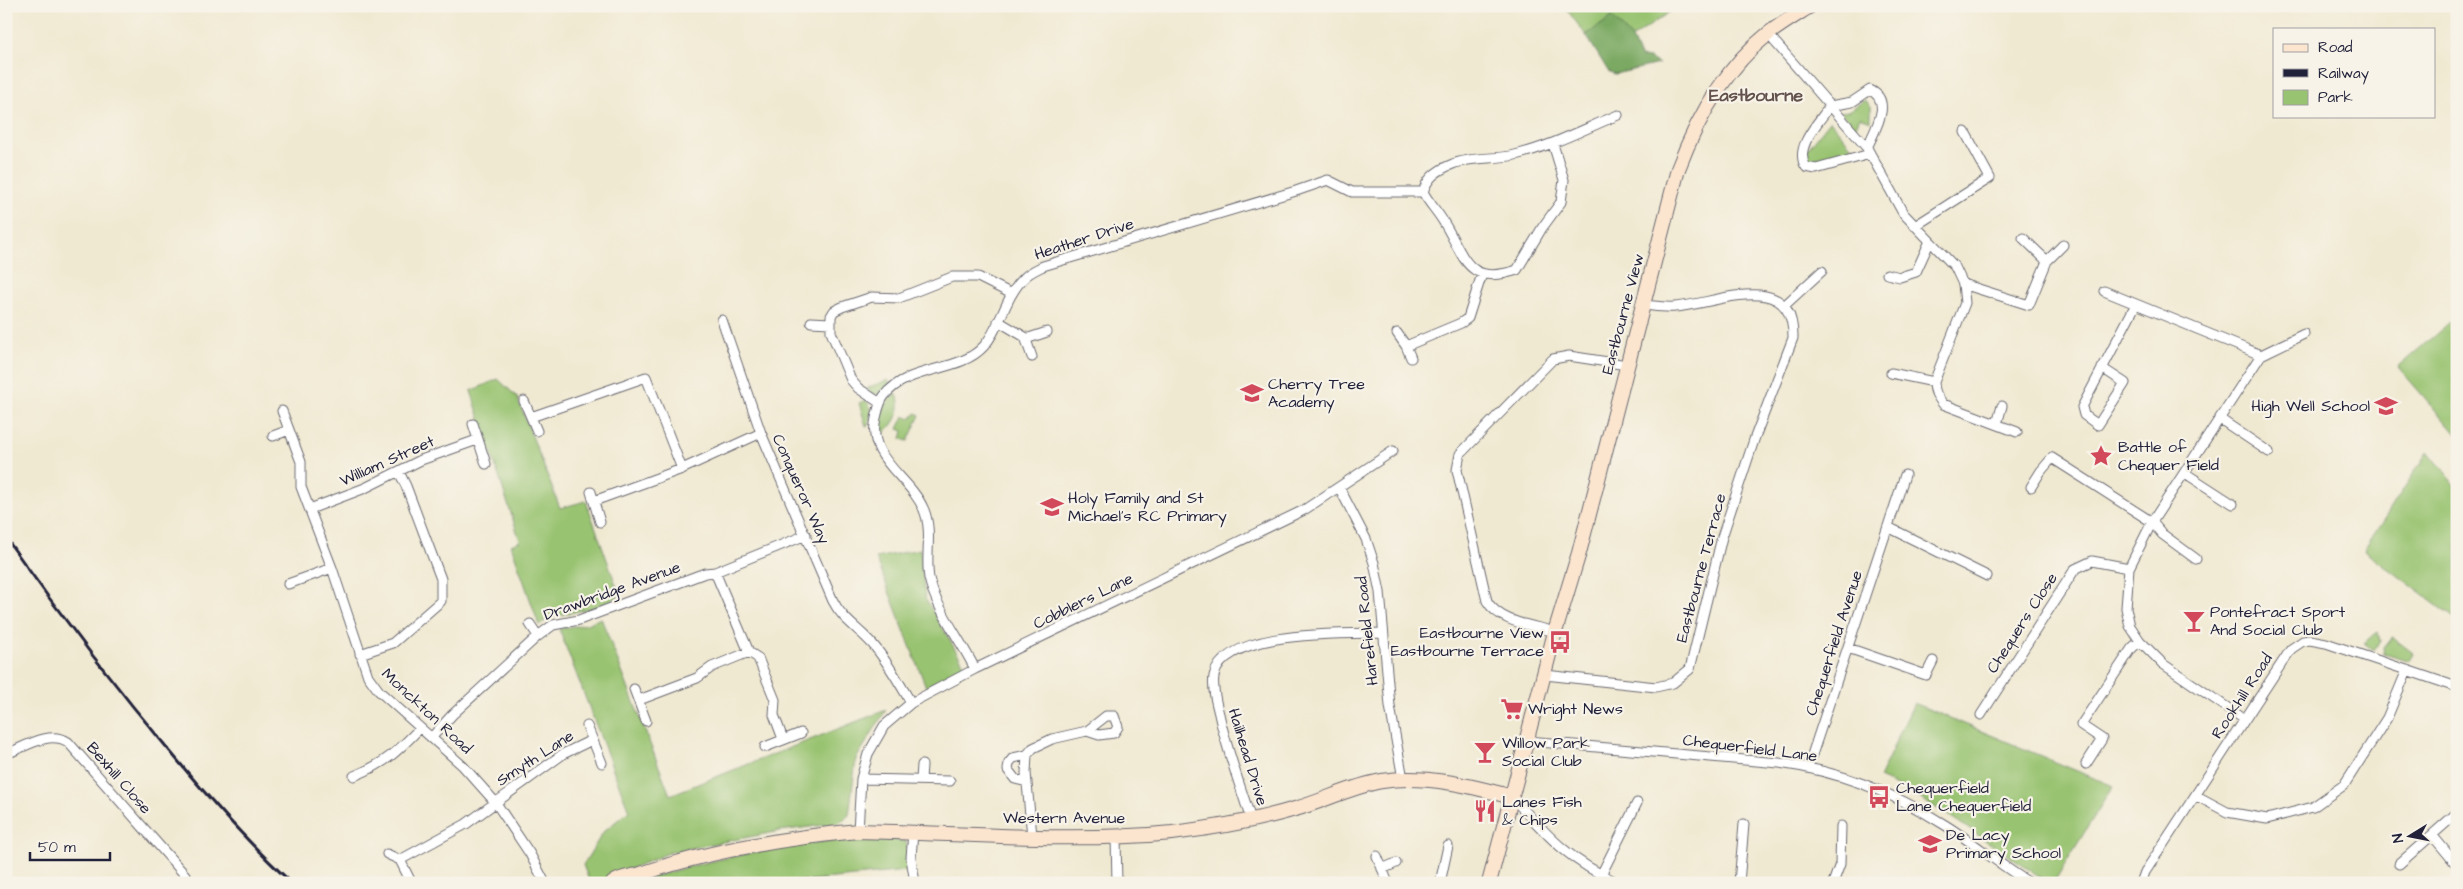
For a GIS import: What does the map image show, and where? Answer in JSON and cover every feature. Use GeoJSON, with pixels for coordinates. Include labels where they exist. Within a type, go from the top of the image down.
{"type":"FeatureCollection","features":[{"type":"Feature","properties":{"kind":"street","name":"Eastbourne View"},"geometry":{"type":"LineString","coordinates":[[1490,883],[1555,632],[1579,553],[1678,169],[1690,138],[1722,83],[1768,34],[1810,6]]}},
{"type":"Feature","properties":{"kind":"street"},"geometry":{"type":"LineString","coordinates":[[1768,34],[1868,151],[1903,213],[1955,268],[1963,284],[1965,303],[1934,382],[1934,391],[1943,404],[2017,432]]}},
{"type":"Feature","properties":{"kind":"street"},"geometry":{"type":"LineString","coordinates":[[1870,90],[1878,96],[1882,109],[1868,151],[1816,169],[1806,167],[1802,161],[1802,148],[1830,106],[1852,102],[1870,90]]}},
{"type":"Feature","properties":{"kind":"street"},"geometry":{"type":"LineString","coordinates":[[1553,144],[1564,180],[1561,202],[1542,228],[1517,270],[1494,275],[1482,274],[1470,268],[1444,222],[1423,192],[1427,181],[1448,166],[1483,158],[1508,157],[1553,144],[1618,114]]}},
{"type":"Feature","properties":{"kind":"street"},"geometry":{"type":"LineString","coordinates":[[1914,226],[1990,178],[1965,132]]}},
{"type":"Feature","properties":{"kind":"street","name":"Heather Drive"},"geometry":{"type":"LineString","coordinates":[[880,402],[898,383],[916,374],[967,358],[984,346],[1012,294],[1024,277],[1043,266],[1296,191],[1322,181],[1334,182],[1352,192],[1423,192]]}},
{"type":"Feature","properties":{"kind":"street"},"geometry":{"type":"LineString","coordinates":[[2023,238],[2047,261]]}},
{"type":"Feature","properties":{"kind":"street"},"geometry":{"type":"LineString","coordinates":[[1887,274],[1896,280],[1916,272],[1930,241]]}},
{"type":"Feature","properties":{"kind":"street"},"geometry":{"type":"LineString","coordinates":[[1963,284],[2029,305],[2047,261],[2063,245]]}},
{"type":"Feature","properties":{"kind":"street"},"geometry":{"type":"LineString","coordinates":[[1644,305],[1674,307],[1747,294],[1774,298],[1785,305],[1822,270]]}},
{"type":"Feature","properties":{"kind":"street"},"geometry":{"type":"LineString","coordinates":[[1406,346],[1461,323],[1468,318],[1482,274]]}},
{"type":"Feature","properties":{"kind":"street"},"geometry":{"type":"LineString","coordinates":[[975,669],[934,592],[929,577],[929,541],[925,512],[916,494],[893,470],[876,444],[874,428],[880,402],[854,385],[831,332],[830,323],[834,311],[842,306],[872,297],[899,298],[952,277],[978,277],[1012,294]]}},
{"type":"Feature","properties":{"kind":"street"},"geometry":{"type":"LineString","coordinates":[[2104,291],[2260,355]]}},
{"type":"Feature","properties":{"kind":"street"},"geometry":{"type":"LineString","coordinates":[[2102,368],[2125,383],[2098,425],[2084,415],[2082,407],[2102,368],[2136,304]]}},
{"type":"Feature","properties":{"kind":"street","name":"Eastbourne Terrace"},"geometry":{"type":"LineString","coordinates":[[1545,675],[1656,687],[1673,683],[1690,669],[1722,537],[1756,437],[1793,338],[1793,320],[1785,305]]}},
{"type":"Feature","properties":{"kind":"street"},"geometry":{"type":"LineString","coordinates":[[722,320],[761,433]]}},
{"type":"Feature","properties":{"kind":"street"},"geometry":{"type":"LineString","coordinates":[[998,320],[1026,340],[1032,357]]}},
{"type":"Feature","properties":{"kind":"street"},"geometry":{"type":"LineString","coordinates":[[811,322],[830,323]]}},
{"type":"Feature","properties":{"kind":"street"},"geometry":{"type":"LineString","coordinates":[[1026,340],[1047,332]]}},
{"type":"Feature","properties":{"kind":"street"},"geometry":{"type":"LineString","coordinates":[[1397,333],[1406,346],[1411,358]]}},
{"type":"Feature","properties":{"kind":"street"},"geometry":{"type":"LineString","coordinates":[[2244,719],[2163,664],[2140,641],[2130,626],[2126,608],[2129,568],[2152,522],[2260,355],[2304,334]]}},
{"type":"Feature","properties":{"kind":"street"},"geometry":{"type":"LineString","coordinates":[[1555,632],[1503,617],[1491,608],[1487,601],[1457,470],[1457,461],[1460,454],[1553,359],[1569,356],[1627,366]]}},
{"type":"Feature","properties":{"kind":"street"},"geometry":{"type":"LineString","coordinates":[[1891,373],[1934,382]]}},
{"type":"Feature","properties":{"kind":"street"},"geometry":{"type":"LineString","coordinates":[[531,417],[646,377],[682,469]]}},
{"type":"Feature","properties":{"kind":"street"},"geometry":{"type":"LineString","coordinates":[[524,401],[537,431]]}},
{"type":"Feature","properties":{"kind":"street"},"geometry":{"type":"LineString","coordinates":[[1997,424],[2002,406]]}},
{"type":"Feature","properties":{"kind":"street","name":"Monckton Road"},"geometry":{"type":"LineString","coordinates":[[282,411],[301,462],[301,487],[332,568],[368,676],[379,691],[463,766],[496,803],[530,854],[545,883]]}},
{"type":"Feature","properties":{"kind":"street"},"geometry":{"type":"LineString","coordinates":[[2220,419],[2269,452]]}},
{"type":"Feature","properties":{"kind":"street"},"geometry":{"type":"LineString","coordinates":[[473,424],[486,464]]}},
{"type":"Feature","properties":{"kind":"street"},"geometry":{"type":"LineString","coordinates":[[273,436],[289,430]]}},
{"type":"Feature","properties":{"kind":"street","name":"Conqueror Way"},"geometry":{"type":"LineString","coordinates":[[600,522],[593,497],[682,469],[761,433],[839,613],[874,645],[891,668],[911,703]]}},
{"type":"Feature","properties":{"kind":"street","name":"William Street"},"geometry":{"type":"LineString","coordinates":[[310,509],[365,488],[420,460],[477,440]]}},
{"type":"Feature","properties":{"kind":"street","name":"Cobblers Lane"},"geometry":{"type":"LineString","coordinates":[[858,831],[861,779],[874,740],[884,726],[911,703],[975,669],[1304,510],[1393,450]]}},
{"type":"Feature","properties":{"kind":"street"},"geometry":{"type":"LineString","coordinates":[[2031,487],[2052,458],[2152,522],[2162,534],[2196,558]]}},
{"type":"Feature","properties":{"kind":"street"},"geometry":{"type":"LineString","coordinates":[[360,654],[393,643],[441,601],[441,579],[399,472]]}},
{"type":"Feature","properties":{"kind":"street"},"geometry":{"type":"LineString","coordinates":[[2185,473],[2233,504]]}},
{"type":"Feature","properties":{"kind":"street","name":"Chequerfield Avenue"},"geometry":{"type":"LineString","coordinates":[[1808,767],[1905,476]]}},
{"type":"Feature","properties":{"kind":"street","name":"Harefield Road"},"geometry":{"type":"LineString","coordinates":[[1339,487],[1366,539],[1374,563],[1380,592],[1390,706],[1403,779]]}},
{"type":"Feature","properties":{"kind":"street"},"geometry":{"type":"LineString","coordinates":[[1888,527],[1987,576]]}},
{"type":"Feature","properties":{"kind":"street","name":"Drawbridge Avenue"},"geometry":{"type":"LineString","coordinates":[[432,737],[452,715],[538,636],[553,625],[579,620],[705,572],[715,572],[806,535]]}},
{"type":"Feature","properties":{"kind":"street","name":"Chequers Close"},"geometry":{"type":"LineString","coordinates":[[1981,715],[2075,569],[2092,561],[2129,568]]}},
{"type":"Feature","properties":{"kind":"street"},"geometry":{"type":"LineString","coordinates":[[288,584],[332,568]]}},
{"type":"Feature","properties":{"kind":"street"},"geometry":{"type":"LineString","coordinates":[[715,572],[749,652],[758,658],[775,700],[774,715],[783,739]]}},
{"type":"Feature","properties":{"kind":"street"},"geometry":{"type":"LineString","coordinates":[[530,624],[538,636]]}},
{"type":"Feature","properties":{"kind":"street","name":"Hailhead Drive"},"geometry":{"type":"LineString","coordinates":[[1251,820],[1228,756],[1217,705],[1214,677],[1219,664],[1242,648],[1290,637],[1383,633]]}},
{"type":"Feature","properties":{"kind":"street"},"geometry":{"type":"LineString","coordinates":[[2086,764],[2102,739],[2081,725],[2132,648],[2140,641]]}},
{"type":"Feature","properties":{"kind":"street","name":"Rookhill Road"},"geometry":{"type":"LineString","coordinates":[[2141,883],[2144,872],[2197,796],[2244,719],[2291,649],[2302,641],[2326,643],[2457,687]]}},
{"type":"Feature","properties":{"kind":"street"},"geometry":{"type":"LineString","coordinates":[[1848,648],[1926,675],[1933,661]]}},
{"type":"Feature","properties":{"kind":"street"},"geometry":{"type":"LineString","coordinates":[[639,700],[696,678],[712,667],[749,652]]}},
{"type":"Feature","properties":{"kind":"street"},"geometry":{"type":"LineString","coordinates":[[2197,796],[2227,812],[2267,818],[2313,807],[2344,785],[2387,718],[2407,670]]}},
{"type":"Feature","properties":{"kind":"street"},"geometry":{"type":"LineString","coordinates":[[634,690],[646,721]]}},
{"type":"Feature","properties":{"kind":"street","name":"Smyth Lane"},"geometry":{"type":"LineString","coordinates":[[587,726],[602,763]]}},
{"type":"Feature","properties":{"kind":"street"},"geometry":{"type":"LineString","coordinates":[[354,776],[389,759],[420,728]]}},
{"type":"Feature","properties":{"kind":"street"},"geometry":{"type":"LineString","coordinates":[[1027,782],[1015,779],[1008,770],[1012,758],[1027,755],[1033,748],[1052,739],[1087,731]]}},
{"type":"Feature","properties":{"kind":"street"},"geometry":{"type":"LineString","coordinates":[[765,747],[801,733]]}},
{"type":"Feature","properties":{"kind":"street","name":"Bexhill Close"},"geometry":{"type":"LineString","coordinates":[[6,754],[49,737],[61,738],[68,742],[192,883]]}},
{"type":"Feature","properties":{"kind":"street","name":"Smyth Lane"},"geometry":{"type":"LineString","coordinates":[[400,860],[466,824],[563,754],[592,740]]}},
{"type":"Feature","properties":{"kind":"street","name":"Chequerfield Lane"},"geometry":{"type":"LineString","coordinates":[[1528,741],[1808,767],[1856,780],[1897,797],[1946,826],[2030,883]]}},
{"type":"Feature","properties":{"kind":"street"},"geometry":{"type":"LineString","coordinates":[[1027,755],[1027,782],[1032,836]]}},
{"type":"Feature","properties":{"kind":"street"},"geometry":{"type":"LineString","coordinates":[[920,780],[922,765]]}},
{"type":"Feature","properties":{"kind":"street"},"geometry":{"type":"LineString","coordinates":[[861,779],[950,781]]}},
{"type":"Feature","properties":{"kind":"street","name":"Western Avenue"},"geometry":{"type":"LineString","coordinates":[[613,883],[620,877],[637,875],[688,859],[738,848],[816,835],[858,831],[1116,837],[1173,832],[1251,820],[1296,809],[1358,787],[1382,781],[1403,779],[1471,786],[1512,797]]}},
{"type":"Feature","properties":{"kind":"street"},"geometry":{"type":"LineString","coordinates":[[1512,797],[1552,840],[1578,862],[1618,883]]}},
{"type":"Feature","properties":{"kind":"street"},"geometry":{"type":"LineString","coordinates":[[1601,875],[1637,803]]}},
{"type":"Feature","properties":{"kind":"street"},"geometry":{"type":"LineString","coordinates":[[2398,864],[2457,813]]}},
{"type":"Feature","properties":{"kind":"street"},"geometry":{"type":"LineString","coordinates":[[1739,883],[1744,824]]}},
{"type":"Feature","properties":{"kind":"street"},"geometry":{"type":"LineString","coordinates":[[1833,883],[1840,864],[1841,826]]}},
{"type":"Feature","properties":{"kind":"street"},"geometry":{"type":"LineString","coordinates":[[913,832],[911,858],[916,883]]}},
{"type":"Feature","properties":{"kind":"street"},"geometry":{"type":"LineString","coordinates":[[2432,835],[2457,865]]}},
{"type":"Feature","properties":{"kind":"street"},"geometry":{"type":"LineString","coordinates":[[1116,837],[1117,883]]}},
{"type":"Feature","properties":{"kind":"street"},"geometry":{"type":"LineString","coordinates":[[1437,882],[1448,846]]}},
{"type":"Feature","properties":{"kind":"street"},"geometry":{"type":"LineString","coordinates":[[387,854],[400,860],[412,882]]}},
{"type":"Feature","properties":{"kind":"street"},"geometry":{"type":"LineString","coordinates":[[1377,856],[1388,883]]}},
{"type":"Feature","properties":{"kind":"street"},"geometry":{"type":"LineString","coordinates":[[1382,869],[1396,863]]}},
{"type":"Feature","properties":{"kind":"green space"},"geometry":{"type":"Polygon","coordinates":[[[1564,6],[1678,6],[1632,38],[1612,17],[1586,35],[1564,6]]]}},
{"type":"Feature","properties":{"kind":"green space"},"geometry":{"type":"Polygon","coordinates":[[[1612,17],[1632,38],[1640,57],[1649,58],[1659,64],[1615,74],[1608,71],[1586,35],[1612,17]]]}},
{"type":"Feature","properties":{"kind":"green space"},"geometry":{"type":"Polygon","coordinates":[[[1865,100],[1871,106],[1871,121],[1860,117],[1855,129],[1841,112],[1848,111],[1865,100]]]}},
{"type":"Feature","properties":{"kind":"green space"},"geometry":{"type":"Polygon","coordinates":[[[1830,121],[1855,151],[1814,165],[1806,163],[1807,150],[1830,121]]]}},
{"type":"Feature","properties":{"kind":"green space"},"geometry":{"type":"Polygon","coordinates":[[[2457,316],[2457,435],[2398,367],[2457,316]]]}},
{"type":"Feature","properties":{"kind":"green space"},"geometry":{"type":"Polygon","coordinates":[[[498,379],[517,397],[560,508],[586,501],[620,596],[597,607],[551,617],[539,625],[511,545],[520,541],[471,391],[498,379]]]}},
{"type":"Feature","properties":{"kind":"green space"},"geometry":{"type":"Polygon","coordinates":[[[888,380],[890,383],[879,394],[873,394],[868,390],[869,387],[888,380]]]}},
{"type":"Feature","properties":{"kind":"green space"},"geometry":{"type":"Polygon","coordinates":[[[896,392],[899,406],[896,418],[879,437],[879,424],[882,412],[896,392]]]}},
{"type":"Feature","properties":{"kind":"green space"},"geometry":{"type":"Polygon","coordinates":[[[866,400],[872,410],[868,426],[866,426],[859,403],[866,400]]]}},
{"type":"Feature","properties":{"kind":"green space"},"geometry":{"type":"Polygon","coordinates":[[[916,413],[920,415],[908,441],[901,439],[903,431],[898,429],[904,416],[911,419],[916,413]]]}},
{"type":"Feature","properties":{"kind":"green space"},"geometry":{"type":"Polygon","coordinates":[[[2428,451],[2457,487],[2457,620],[2364,550],[2428,451]]]}},
{"type":"Feature","properties":{"kind":"green space"},"geometry":{"type":"Polygon","coordinates":[[[920,549],[925,598],[965,666],[926,687],[876,558],[920,549]]]}},
{"type":"Feature","properties":{"kind":"green space"},"geometry":{"type":"Polygon","coordinates":[[[601,618],[670,795],[886,710],[856,759],[849,815],[839,823],[780,831],[671,852],[596,883],[590,883],[583,865],[604,831],[629,811],[559,629],[587,624],[601,618]]]}},
{"type":"Feature","properties":{"kind":"green space"},"geometry":{"type":"Polygon","coordinates":[[[2378,632],[2380,641],[2374,651],[2363,643],[2378,632]]]}},
{"type":"Feature","properties":{"kind":"green space"},"geometry":{"type":"Polygon","coordinates":[[[2392,637],[2413,653],[2408,661],[2384,654],[2383,648],[2392,637]]]}},
{"type":"Feature","properties":{"kind":"green space"},"geometry":{"type":"Polygon","coordinates":[[[1914,703],[2113,786],[2054,882],[2049,882],[2028,869],[1924,800],[1879,778],[1914,703]]]}},
{"type":"Feature","properties":{"kind":"green space"},"geometry":{"type":"Polygon","coordinates":[[[852,838],[906,841],[908,851],[906,871],[782,883],[634,883],[688,867],[742,855],[852,838]]]}},
{"type":"Feature","properties":{"kind":"railway"},"geometry":{"type":"LineString","coordinates":[[6,538],[89,651],[155,734],[233,824],[292,883]]}},
{"type":"Feature","properties":{"kind":"place","name":"Cherry Tree Academy"},"geometry":{"type":"Point","coordinates":[1252,393]}},
{"type":"Feature","properties":{"kind":"place","name":"High Well School"},"geometry":{"type":"Point","coordinates":[2386,406]}},
{"type":"Feature","properties":{"kind":"place","name":"Battle of Chequer Field"},"geometry":{"type":"Point","coordinates":[2101,456]}},
{"type":"Feature","properties":{"kind":"place","name":"Holy Family and St Michael's RC Primary"},"geometry":{"type":"Point","coordinates":[1052,507]}},
{"type":"Feature","properties":{"kind":"place","name":"Pontefract Sport And Social Club"},"geometry":{"type":"Point","coordinates":[2194,621]}},
{"type":"Feature","properties":{"kind":"place","name":"Eastbourne View Eastbourne Terrace"},"geometry":{"type":"Point","coordinates":[1560,642]}},
{"type":"Feature","properties":{"kind":"place","name":"Wright News"},"geometry":{"type":"Point","coordinates":[1512,709]}},
{"type":"Feature","properties":{"kind":"place","name":"Willow Park Social Club"},"geometry":{"type":"Point","coordinates":[1485,752]}},
{"type":"Feature","properties":{"kind":"place","name":"Chequerfield Lane Chequerfield"},"geometry":{"type":"Point","coordinates":[1879,797]}},
{"type":"Feature","properties":{"kind":"place","name":"Lanes Fish & Chips"},"geometry":{"type":"Point","coordinates":[1485,811]}},
{"type":"Feature","properties":{"kind":"place","name":"De Lacy Primary School"},"geometry":{"type":"Point","coordinates":[1930,844]}},
{"type":"Feature","properties":{"kind":"district","name":"Eastbourne"},"geometry":{"type":"Point","coordinates":[1756,95]}}]}
